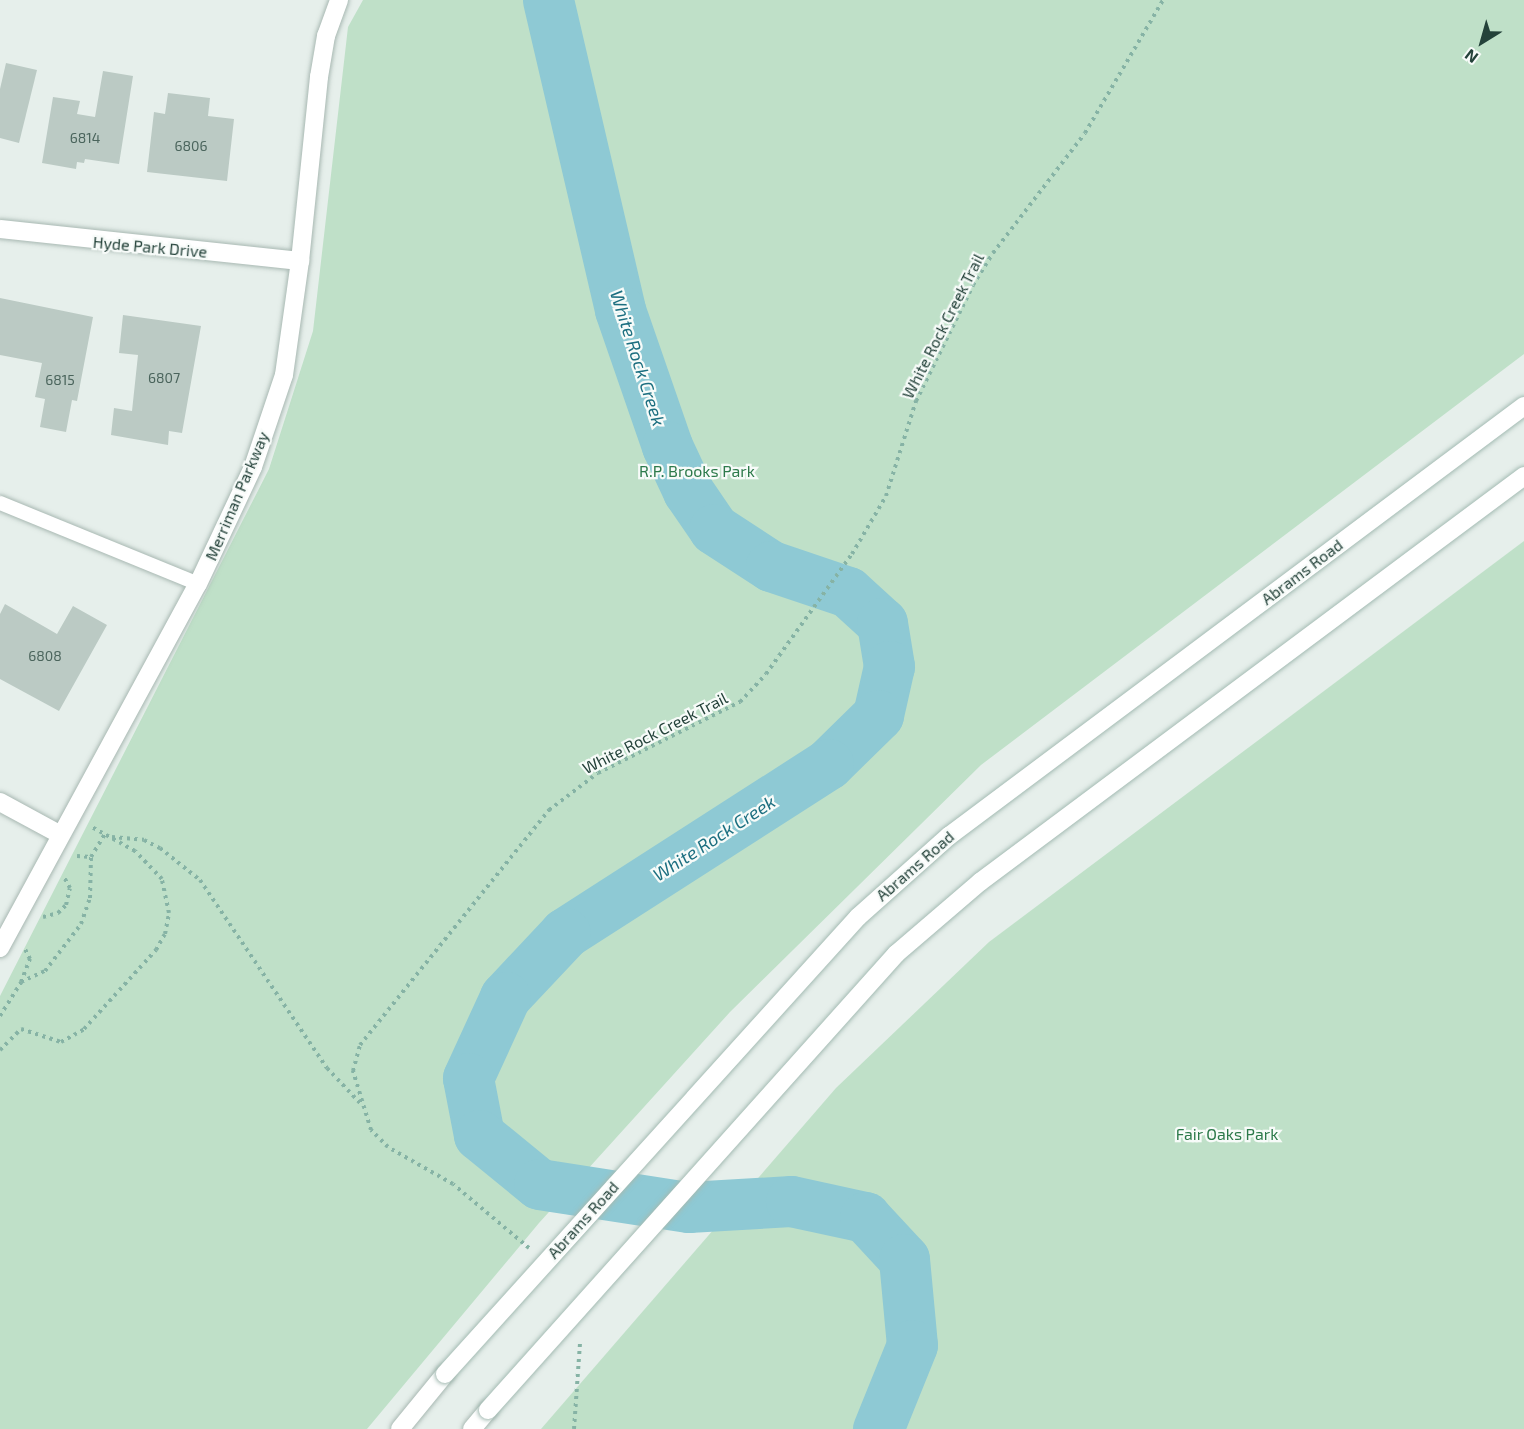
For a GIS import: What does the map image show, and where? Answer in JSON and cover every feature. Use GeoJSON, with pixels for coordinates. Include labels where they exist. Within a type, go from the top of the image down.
{"type":"FeatureCollection","features":[{"type":"Feature","properties":{"kind":"main road","name":"Merriman Parkway"},"geometry":{"type":"LineString","coordinates":[[0,948],[198,584],[253,467],[284,375],[300,261],[319,77],[326,36],[339,0]]}},
{"type":"Feature","properties":{"kind":"main road","name":"Hyde Park Drive"},"geometry":{"type":"LineString","coordinates":[[0,229],[300,261]]}},
{"type":"Feature","properties":{"kind":"main road","name":"Abrams Road"},"geometry":{"type":"LineString","coordinates":[[400,1429],[445,1374],[858,917],[949,836],[1524,406]]}},
{"type":"Feature","properties":{"kind":"main road"},"geometry":{"type":"LineString","coordinates":[[472,1429],[896,954],[980,882],[1524,476]]}},
{"type":"Feature","properties":{"kind":"main road"},"geometry":{"type":"LineString","coordinates":[[0,802],[61,835]]}},
{"type":"Feature","properties":{"kind":"lane"},"geometry":{"type":"LineString","coordinates":[[0,503],[198,584]]}},
{"type":"Feature","properties":{"kind":"path","name":"White Rock Creek Trail"},"geometry":{"type":"LineString","coordinates":[[532,1251],[453,1184],[388,1147],[371,1130],[360,1104],[353,1071],[360,1045],[549,810],[598,773],[740,702],[784,650],[852,554],[886,496],[916,401],[973,285],[993,253],[1085,133],[1162,0]]}},
{"type":"Feature","properties":{"kind":"path"},"geometry":{"type":"LineString","coordinates":[[0,1050],[21,1029],[53,1042],[71,1039],[84,1029],[156,950],[169,913],[162,879],[149,861],[71,816]]}},
{"type":"Feature","properties":{"kind":"path"},"geometry":{"type":"LineString","coordinates":[[21,982],[51,964],[87,913],[91,857],[105,834]]}},
{"type":"Feature","properties":{"kind":"path"},"geometry":{"type":"LineString","coordinates":[[110,837],[144,840],[160,848],[200,880],[327,1068],[360,1104]]}},
{"type":"Feature","properties":{"kind":"path"},"geometry":{"type":"LineString","coordinates":[[73,856],[91,857]]}},
{"type":"Feature","properties":{"kind":"path"},"geometry":{"type":"LineString","coordinates":[[39,917],[50,918],[66,905],[70,888],[62,874],[68,865]]}},
{"type":"Feature","properties":{"kind":"path"},"geometry":{"type":"LineString","coordinates":[[0,1016],[21,982],[30,959],[23,947],[28,937]]}},
{"type":"Feature","properties":{"kind":"path"},"geometry":{"type":"LineString","coordinates":[[574,1429],[580,1332]]}},
{"type":"Feature","properties":{"kind":"green space","name":"R.P. Brooks Park"},"geometry":{"type":"Polygon","coordinates":[[[363,0],[1524,0],[1524,354],[981,765],[730,1012],[539,1223],[367,1429],[0,1429],[0,996],[269,469],[313,331],[348,27],[363,0]]]}},
{"type":"Feature","properties":{"kind":"green space","name":"Fair Oaks Park"},"geometry":{"type":"Polygon","coordinates":[[[1524,541],[1524,1429],[541,1429],[836,1088],[989,942],[1524,541]]]}},
{"type":"Feature","properties":{"kind":"building"},"geometry":{"type":"Polygon","coordinates":[[[6,63],[37,70],[19,143],[0,138],[0,89],[6,63]]]}},
{"type":"Feature","properties":{"kind":"building"},"geometry":{"type":"Polygon","coordinates":[[[103,71],[133,76],[119,164],[85,159],[84,163],[77,162],[76,169],[42,163],[53,97],[80,101],[77,114],[95,117],[103,71]]]}},
{"type":"Feature","properties":{"kind":"building"},"geometry":{"type":"Polygon","coordinates":[[[168,93],[210,98],[208,116],[234,119],[227,181],[147,172],[154,112],[165,114],[168,93]]]}},
{"type":"Feature","properties":{"kind":"building"},"geometry":{"type":"Polygon","coordinates":[[[0,298],[93,317],[77,401],[72,400],[66,432],[40,427],[45,399],[35,397],[42,363],[0,355],[0,298]]]}},
{"type":"Feature","properties":{"kind":"building"},"geometry":{"type":"Polygon","coordinates":[[[123,315],[201,326],[182,433],[169,431],[168,445],[111,435],[114,408],[132,411],[138,355],[119,353],[123,315]]]}},
{"type":"Feature","properties":{"kind":"building"},"geometry":{"type":"Polygon","coordinates":[[[5,604],[57,634],[73,606],[107,625],[59,711],[0,679],[0,614],[5,604]]]}},
{"type":"Feature","properties":{"kind":"waterway","name":"White Rock Creek"},"geometry":{"type":"LineString","coordinates":[[548,0],[620,310],[667,446],[688,491],[714,529],[771,566],[848,592],[882,623],[889,666],[878,715],[828,764],[565,933],[505,997],[468,1078],[479,1135],[539,1184],[688,1207],[791,1201],[865,1217],[904,1259],[912,1345],[878,1429]]}}]}
